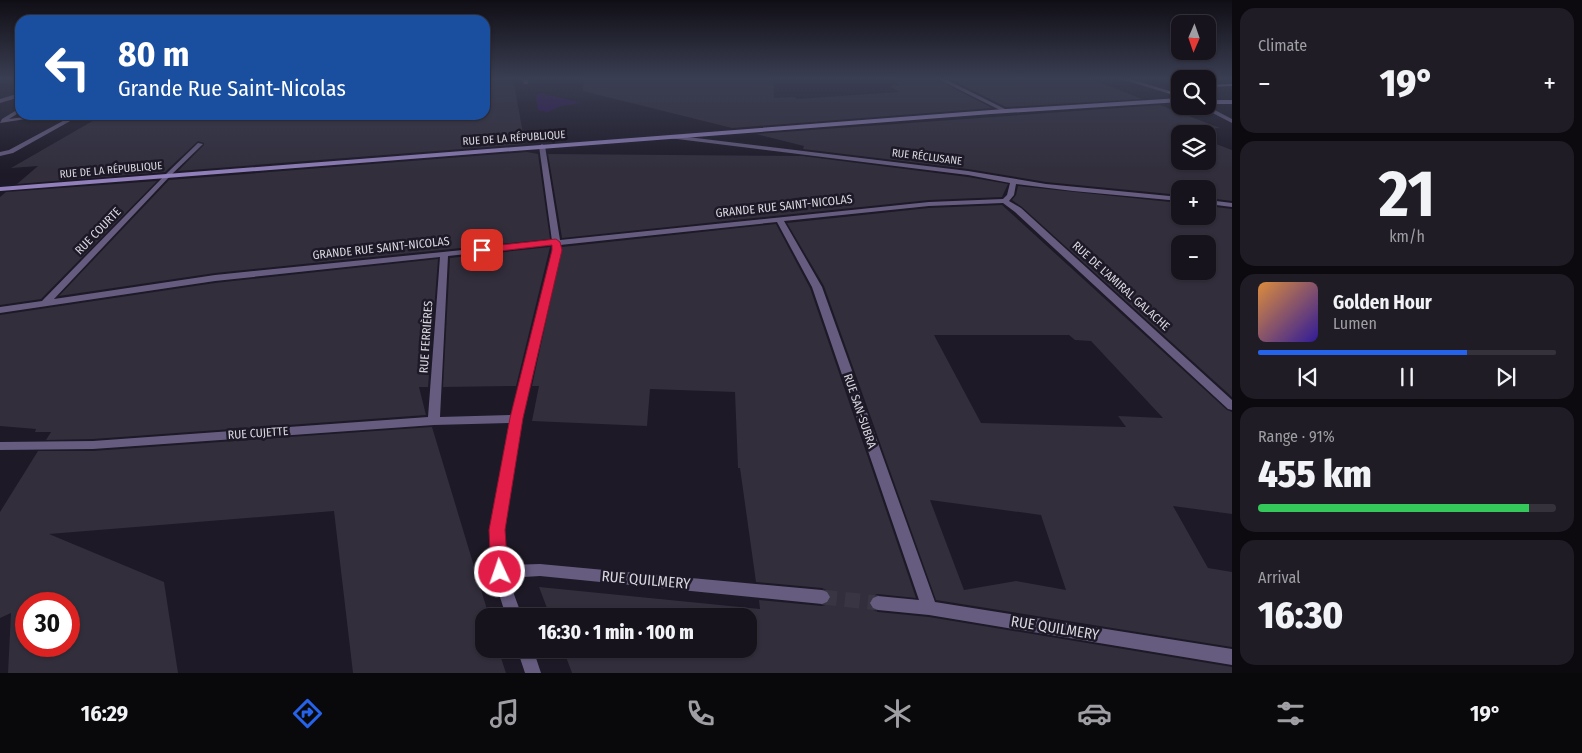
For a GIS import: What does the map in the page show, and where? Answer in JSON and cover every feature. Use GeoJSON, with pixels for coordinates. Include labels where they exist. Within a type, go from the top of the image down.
{"type":"FeatureCollection","features":[{"type":"Feature","properties":{"kind":"street","name":"RUE DE LA RÉPUBLIQUE"},"geometry":{"type":"LineString","coordinates":[[0,188],[1015,110]]}},
{"type":"Feature","properties":{"kind":"street"},"geometry":{"type":"LineString","coordinates":[[1216,113],[1232,121]]}},
{"type":"Feature","properties":{"kind":"street"},"geometry":{"type":"LineString","coordinates":[[1,124],[15,114]]}},
{"type":"Feature","properties":{"kind":"street"},"geometry":{"type":"LineString","coordinates":[[1220,115],[1232,116]]}},
{"type":"Feature","properties":{"kind":"street"},"geometry":{"type":"LineString","coordinates":[[1,124],[22,120]]}},
{"type":"Feature","properties":{"kind":"street"},"geometry":{"type":"LineString","coordinates":[[0,154],[11,152],[69,120]]}},
{"type":"Feature","properties":{"kind":"street","name":"RUE RÉCLUSANE"},"geometry":{"type":"LineString","coordinates":[[671,137],[968,173],[1013,184],[1043,184],[1171,198]]}},
{"type":"Feature","properties":{"kind":"street","name":"RUE COURTE"},"geometry":{"type":"LineString","coordinates":[[45,303],[200,144]]}},
{"type":"Feature","properties":{"kind":"street"},"geometry":{"type":"LineString","coordinates":[[511,608],[500,572],[497,530],[516,418],[557,250],[542,146]]}},
{"type":"Feature","properties":{"kind":"street"},"geometry":{"type":"LineString","coordinates":[[1004,201],[1010,194],[1013,184]]}},
{"type":"Feature","properties":{"kind":"street","name":"GRANDE RUE SAINT-NICOLAS"},"geometry":{"type":"LineString","coordinates":[[0,310],[215,278],[929,204],[1004,201]]}},
{"type":"Feature","properties":{"kind":"street","name":"RUE DE L'AMIRAL GALACHE"},"geometry":{"type":"LineString","coordinates":[[1004,201],[1018,210],[1232,406]]}},
{"type":"Feature","properties":{"kind":"street"},"geometry":{"type":"LineString","coordinates":[[1216,203],[1232,205]]}},
{"type":"Feature","properties":{"kind":"street","name":"RUE SAN-SUBRA"},"geometry":{"type":"LineString","coordinates":[[779,219],[817,287],[929,608]]}},
{"type":"Feature","properties":{"kind":"street","name":"RUE FERRIÈRES"},"geometry":{"type":"LineString","coordinates":[[434,421],[444,254]]}},
{"type":"Feature","properties":{"kind":"street","name":"RUE CUJETTE"},"geometry":{"type":"LineString","coordinates":[[0,446],[93,445],[434,421],[516,418]]}},
{"type":"Feature","properties":{"kind":"street","name":"RUE QUILMERY"},"geometry":{"type":"LineString","coordinates":[[500,572],[540,570],[822,597]]}},
{"type":"Feature","properties":{"kind":"street","name":"RUE QUILMERY"},"geometry":{"type":"LineString","coordinates":[[878,603],[929,608],[1232,657]]}},
{"type":"Feature","properties":{"kind":"street"},"geometry":{"type":"LineString","coordinates":[[528,658],[533,673]]}},
{"type":"Feature","properties":{"kind":"building"},"geometry":{"type":"Polygon","coordinates":[[[490,110],[519,110],[525,144],[178,171],[204,145],[204,143],[198,141],[165,172],[17,184],[38,166],[11,168],[94,120],[490,120],[490,110]]]}},
{"type":"Feature","properties":{"kind":"building"},"geometry":{"type":"Polygon","coordinates":[[[661,110],[961,110],[732,128],[661,110]]]}},
{"type":"Feature","properties":{"kind":"building"},"geometry":{"type":"Polygon","coordinates":[[[1085,110],[1171,110],[1171,115],[1186,115],[1212,125],[1171,125],[1171,170],[1216,170],[1216,144],[1232,150],[1232,201],[1216,199],[1216,180],[1171,180],[1171,194],[1046,182],[968,169],[803,149],[804,146],[756,134],[1085,110]]]}},
{"type":"Feature","properties":{"kind":"building"},"geometry":{"type":"Polygon","coordinates":[[[527,152],[538,154],[550,239],[215,273],[59,296],[169,180],[527,152]]]}},
{"type":"Feature","properties":{"kind":"building"},"geometry":{"type":"Polygon","coordinates":[[[548,154],[802,156],[968,177],[1008,184],[1002,197],[929,200],[562,238],[548,154]]]}},
{"type":"Feature","properties":{"kind":"building"},"geometry":{"type":"Polygon","coordinates":[[[157,181],[41,299],[0,305],[0,197],[6,192],[157,181]]]}},
{"type":"Feature","properties":{"kind":"building"},"geometry":{"type":"Polygon","coordinates":[[[1018,186],[1171,202],[1171,225],[1216,225],[1216,207],[1232,209],[1232,397],[1022,207],[1012,200],[1016,195],[1018,186]]]}},
{"type":"Feature","properties":{"kind":"building"},"geometry":{"type":"Polygon","coordinates":[[[1002,205],[1227,410],[1232,412],[1232,514],[1173,506],[1208,568],[1232,572],[1232,647],[936,600],[824,286],[787,223],[929,208],[1002,205]],[[934,335],[981,423],[1126,427],[1118,416],[1163,418],[1091,341],[1075,340],[1069,335],[934,335]],[[930,500],[964,590],[1016,581],[1066,590],[1041,515],[930,500]]]}},
{"type":"Feature","properties":{"kind":"building"},"geometry":{"type":"Polygon","coordinates":[[[776,224],[810,288],[916,598],[877,594],[871,597],[868,602],[871,609],[878,612],[929,617],[1232,667],[1232,673],[572,673],[566,658],[757,658],[757,609],[760,609],[759,600],[822,606],[828,604],[832,598],[829,591],[822,588],[756,582],[740,468],[738,468],[735,392],[650,389],[647,426],[532,421],[539,386],[532,386],[562,247],[776,224]]]}},
{"type":"Feature","properties":{"kind":"building"},"geometry":{"type":"Polygon","coordinates":[[[550,247],[516,386],[443,387],[450,258],[550,247]]]}},
{"type":"Feature","properties":{"kind":"building"},"geometry":{"type":"Polygon","coordinates":[[[438,259],[428,387],[419,387],[426,415],[93,439],[46,440],[51,432],[35,432],[36,429],[0,426],[0,315],[215,283],[438,259]]]}},
{"type":"Feature","properties":{"kind":"building"},"geometry":{"type":"Polygon","coordinates":[[[432,427],[487,608],[475,608],[475,658],[501,658],[506,673],[353,673],[334,511],[49,534],[164,582],[178,673],[8,673],[11,613],[0,618],[0,512],[38,451],[93,451],[432,427]]]}},
{"type":"Feature","properties":{"kind":"building"},"geometry":{"type":"Polygon","coordinates":[[[539,587],[750,608],[547,608],[539,587]]]}},
{"type":"Feature","properties":{"kind":"tunnel"},"geometry":{"type":"LineString","coordinates":[[822,597],[878,603]]}},
{"type":"Feature","properties":{"kind":"route"},"geometry":{"type":"LineString","coordinates":[[482,250],[556,242],[557,250],[516,418],[497,530],[500,572]]}}]}
